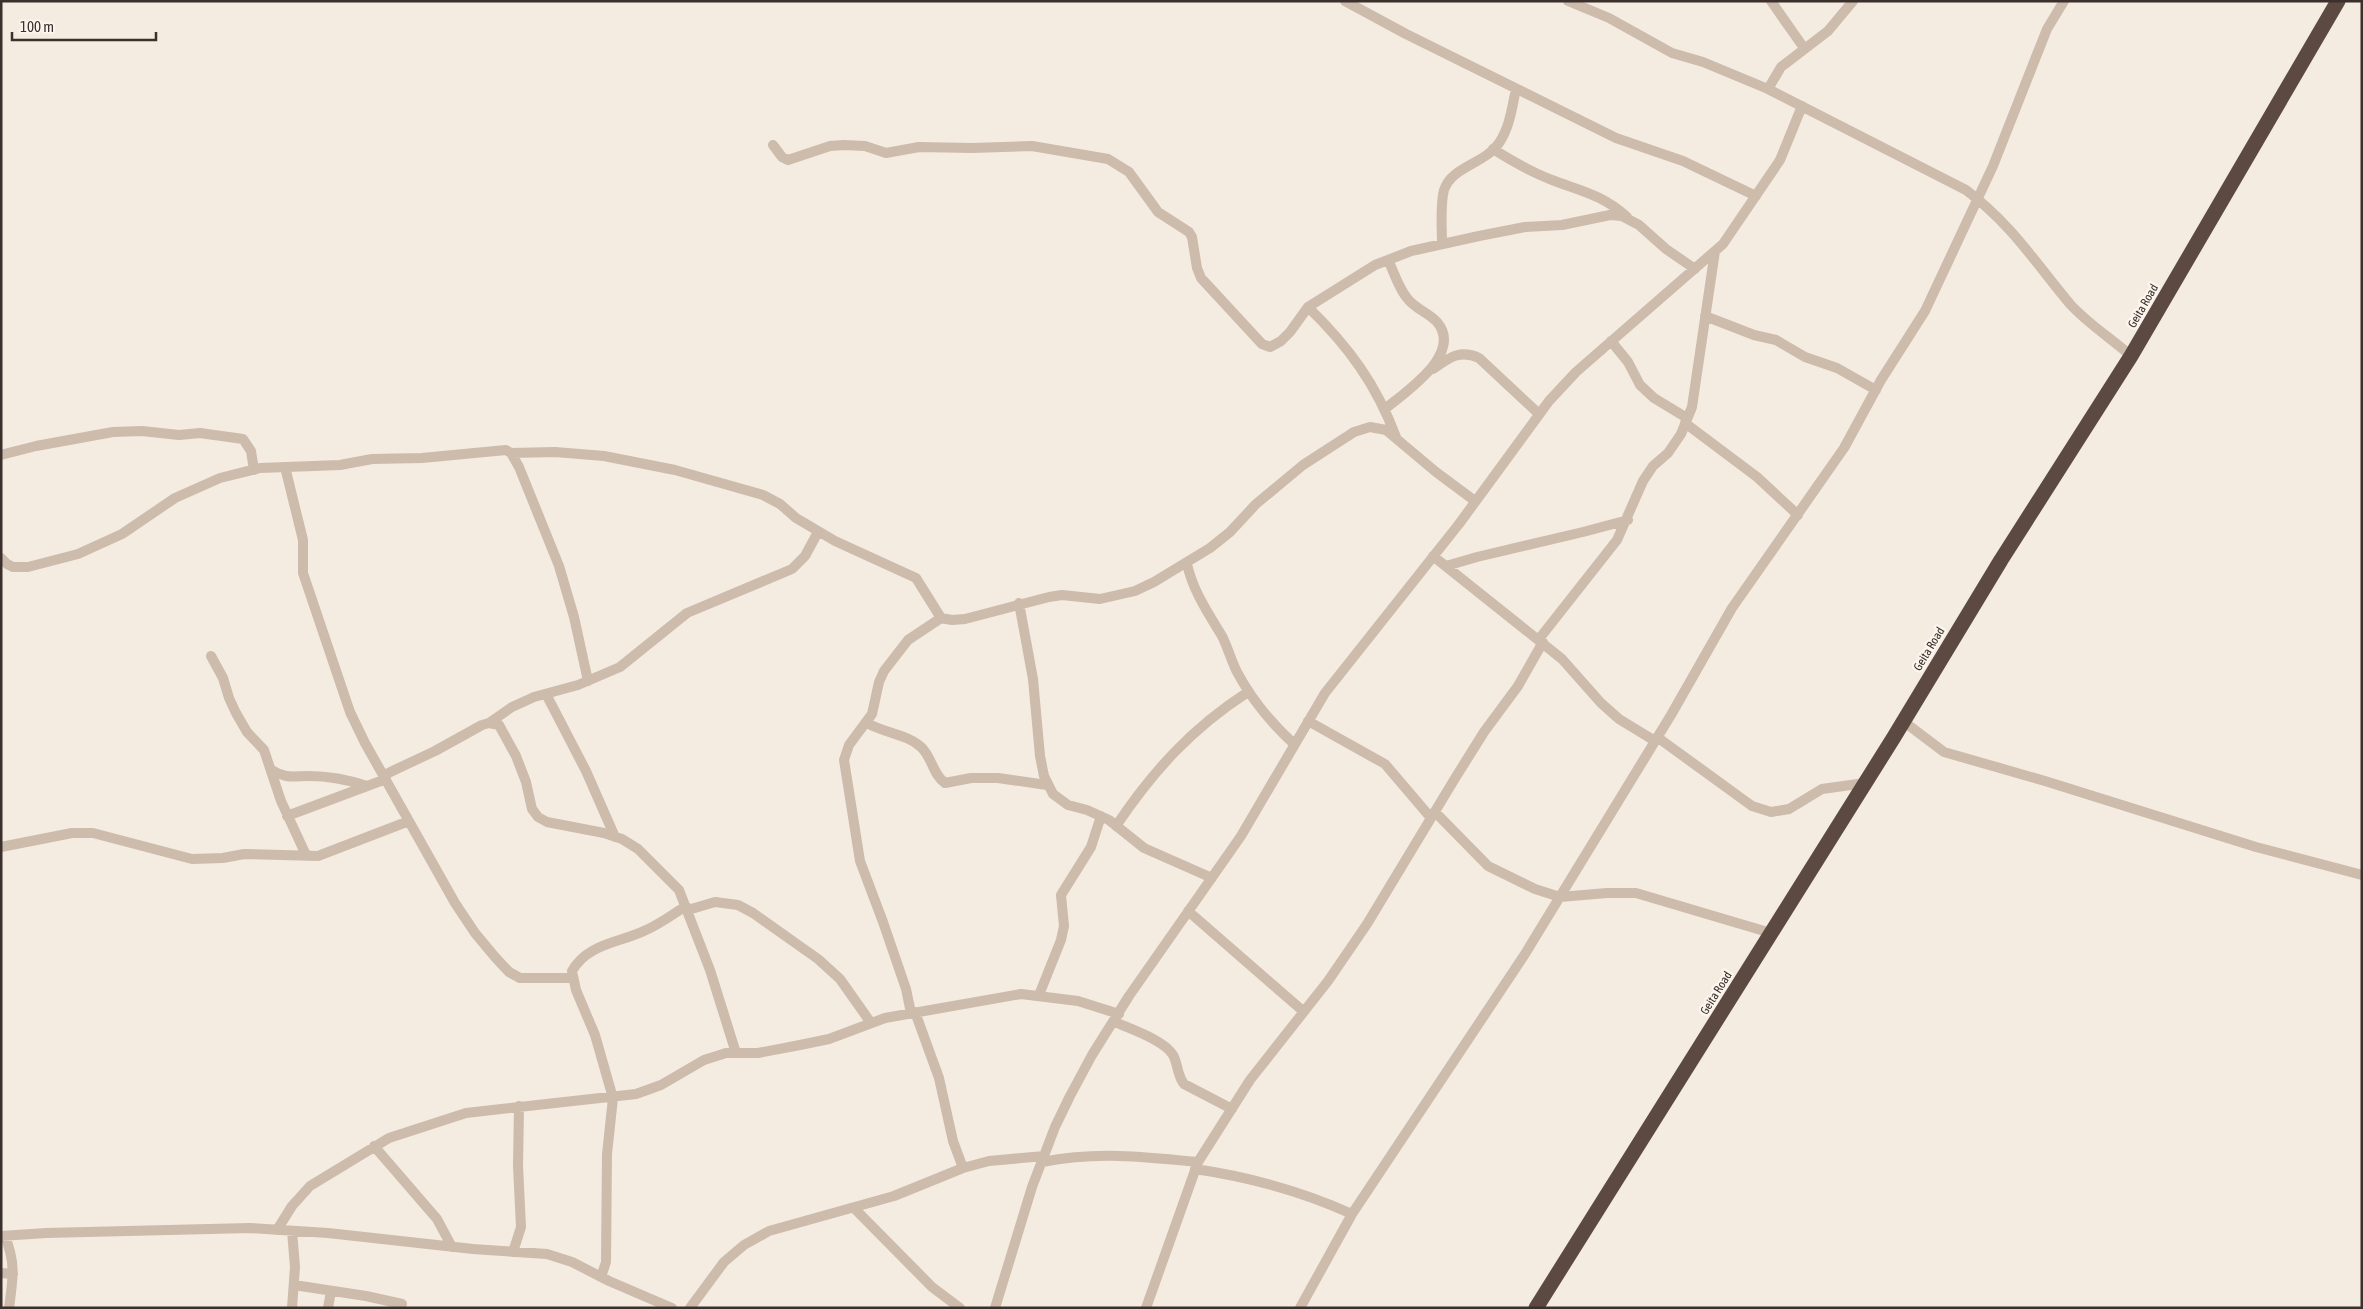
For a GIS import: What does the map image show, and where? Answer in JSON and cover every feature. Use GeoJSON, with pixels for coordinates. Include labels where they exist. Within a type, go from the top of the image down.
{"type":"FeatureCollection","features":[{"type":"Feature","properties":{"kind":"highway","name":"Geita Road"},"geometry":{"type":"LineString","coordinates":[[1536,1308],[1903,722],[2001,560],[2131,356],[2338,1]]}},
{"type":"Feature","properties":{"kind":"street"},"geometry":{"type":"LineString","coordinates":[[1345,1],[1406,34],[1628,144],[1683,161],[1756,196]]}},
{"type":"Feature","properties":{"kind":"street"},"geometry":{"type":"LineString","coordinates":[[1568,1],[1609,18],[1672,53],[1703,62],[1768,89],[1966,190],[2007,225],[2071,305],[2131,356]]}},
{"type":"Feature","properties":{"kind":"street"},"geometry":{"type":"LineString","coordinates":[[1771,1],[1804,48]]}},
{"type":"Feature","properties":{"kind":"street"},"geometry":{"type":"LineString","coordinates":[[1768,89],[1782,67],[1828,31],[1853,1]]}},
{"type":"Feature","properties":{"kind":"street"},"geometry":{"type":"LineString","coordinates":[[1300,1308],[1352,1214],[1464,1049],[1560,897],[1656,739],[1732,608],[1844,448],[1876,390],[1925,312],[2007,134],[2047,29],[2064,1]]}},
{"type":"Feature","properties":{"kind":"street"},"geometry":{"type":"LineString","coordinates":[[1442,244],[1444,190],[1453,176],[1498,144],[1508,124],[1516,88]]}},
{"type":"Feature","properties":{"kind":"street"},"geometry":{"type":"LineString","coordinates":[[995,1308],[1032,1187],[1070,1096],[1092,1055],[1117,1018],[1129,996],[1241,836],[1330,686],[1433,556],[1539,414],[1576,372],[1716,251],[1740,221],[1780,160],[1802,106]]}},
{"type":"Feature","properties":{"kind":"street"},"geometry":{"type":"LineString","coordinates":[[774,145],[782,157],[788,160],[830,146],[844,145],[864,146],[886,153],[919,147],[1032,146],[1108,159],[1129,172],[1158,212],[1189,232],[1201,278],[1262,344],[1270,347],[1282,341],[1308,307],[1349,279],[1388,260],[1411,251],[1525,227],[1562,225],[1610,215],[1622,216],[1639,225],[1666,250],[1695,269]]}},
{"type":"Feature","properties":{"kind":"street"},"geometry":{"type":"LineString","coordinates":[[1493,149],[1550,180],[1590,193],[1612,203],[1632,222]]}},
{"type":"Feature","properties":{"kind":"street"},"geometry":{"type":"LineString","coordinates":[[1146,1308],[1197,1166],[1250,1080],[1328,981],[1367,924],[1484,732],[1518,686],[1541,641],[1617,540],[1628,520],[1643,481],[1654,466],[1668,453],[1686,420],[1692,407],[1716,251]]}},
{"type":"Feature","properties":{"kind":"street"},"geometry":{"type":"LineString","coordinates":[[1388,260],[1407,299],[1437,323],[1442,332],[1443,343],[1440,354],[1430,371]]}},
{"type":"Feature","properties":{"kind":"street"},"geometry":{"type":"LineString","coordinates":[[1308,307],[1348,350],[1370,380],[1385,409],[1397,441]]}},
{"type":"Feature","properties":{"kind":"street"},"geometry":{"type":"LineString","coordinates":[[1705,316],[1754,335],[1776,340],[1805,357],[1837,368],[1876,390]]}},
{"type":"Feature","properties":{"kind":"street"},"geometry":{"type":"LineString","coordinates":[[1611,340],[1628,362],[1640,385],[1654,398],[1686,420],[1757,477],[1798,515]]}},
{"type":"Feature","properties":{"kind":"street"},"geometry":{"type":"LineString","coordinates":[[1385,409],[1430,371],[1451,357],[1469,354],[1485,363],[1539,414]]}},
{"type":"Feature","properties":{"kind":"street"},"geometry":{"type":"LineString","coordinates":[[963,1168],[953,1141],[939,1078],[913,1012],[884,922],[866,881],[856,841],[844,760],[849,746],[872,714],[879,682],[884,671],[908,640],[940,618],[952,620],[965,619],[1019,603],[1062,595],[1100,599],[1120,596],[1154,582],[1187,564],[1230,532],[1256,504],[1303,465],[1354,432],[1370,427],[1379,427],[1386,430],[1397,441],[1475,501]]}},
{"type":"Feature","properties":{"kind":"street"},"geometry":{"type":"LineString","coordinates":[[1,455],[36,446],[113,432],[142,431],[179,435],[200,433],[243,439],[251,451],[254,470]]}},
{"type":"Feature","properties":{"kind":"street"},"geometry":{"type":"LineString","coordinates":[[1,558],[13,567],[28,567],[78,554],[122,534],[176,498],[220,478],[254,470],[285,466],[340,465],[372,459],[422,458],[506,450],[511,453],[519,467],[559,566],[574,617],[588,681]]}},
{"type":"Feature","properties":{"kind":"street"},"geometry":{"type":"LineString","coordinates":[[511,453],[555,452],[604,456],[675,470],[763,495],[780,504],[796,518],[818,532],[916,578],[940,618]]}},
{"type":"Feature","properties":{"kind":"street"},"geometry":{"type":"LineString","coordinates":[[285,466],[304,540],[303,573],[320,628],[350,712],[364,743],[475,933],[509,972],[520,978],[572,978]]}},
{"type":"Feature","properties":{"kind":"street"},"geometry":{"type":"LineString","coordinates":[[1446,566],[1628,520]]}},
{"type":"Feature","properties":{"kind":"street"},"geometry":{"type":"LineString","coordinates":[[287,816],[367,786],[489,723],[512,707],[534,697],[588,681],[620,667],[687,613],[792,569],[805,556],[818,532]]}},
{"type":"Feature","properties":{"kind":"street"},"geometry":{"type":"LineString","coordinates":[[1433,556],[1541,641],[1579,676],[1602,703],[1619,719],[1656,739],[1752,806],[1771,812],[1789,809],[1822,789],[1865,783]]}},
{"type":"Feature","properties":{"kind":"street"},"geometry":{"type":"LineString","coordinates":[[1187,564],[1190,577],[1201,602],[1222,638],[1248,692],[1260,709],[1294,744]]}},
{"type":"Feature","properties":{"kind":"street"},"geometry":{"type":"LineString","coordinates":[[1019,603],[1033,679],[1040,756],[1047,785],[1059,801],[1101,816],[1144,848],[1212,878]]}},
{"type":"Feature","properties":{"kind":"street"},"geometry":{"type":"LineString","coordinates":[[211,656],[223,678],[228,698],[236,713],[247,732],[264,750],[287,816],[306,855]]}},
{"type":"Feature","properties":{"kind":"street"},"geometry":{"type":"LineString","coordinates":[[1116,826],[1160,766],[1196,731],[1248,692]]}},
{"type":"Feature","properties":{"kind":"street"},"geometry":{"type":"LineString","coordinates":[[546,694],[586,771],[616,837]]}},
{"type":"Feature","properties":{"kind":"street"},"geometry":{"type":"LineString","coordinates":[[1308,721],[1385,764],[1433,815],[1488,866],[1535,889],[1560,897],[1606,893],[1636,894],[1771,933]]}},
{"type":"Feature","properties":{"kind":"street"},"geometry":{"type":"LineString","coordinates":[[1903,722],[1944,752],[2045,781],[2256,847],[2362,875]]}},
{"type":"Feature","properties":{"kind":"street"},"geometry":{"type":"LineString","coordinates":[[489,723],[499,725],[510,742],[526,782],[532,809],[538,817],[547,822],[616,837],[638,849],[679,890],[725,1016],[736,1053]]}},
{"type":"Feature","properties":{"kind":"street"},"geometry":{"type":"LineString","coordinates":[[867,723],[880,731],[909,739],[920,746],[945,783],[971,778],[998,778],[1047,785]]}},
{"type":"Feature","properties":{"kind":"street"},"geometry":{"type":"LineString","coordinates":[[272,770],[283,776],[309,776],[348,780],[367,786]]}},
{"type":"Feature","properties":{"kind":"street"},"geometry":{"type":"LineString","coordinates":[[1039,995],[1061,940],[1064,926],[1061,895],[1091,847],[1101,816]]}},
{"type":"Feature","properties":{"kind":"street"},"geometry":{"type":"LineString","coordinates":[[1,847],[72,834],[93,833],[192,859],[224,858],[244,854],[318,856],[409,821]]}},
{"type":"Feature","properties":{"kind":"street"},"geometry":{"type":"LineString","coordinates":[[601,1277],[606,1262],[607,1154],[614,1098],[595,1035],[572,978],[572,971],[576,963],[594,949],[633,936],[687,908],[715,902],[738,905],[753,913],[818,959],[840,979],[871,1023]]}},
{"type":"Feature","properties":{"kind":"street"},"geometry":{"type":"LineString","coordinates":[[1188,911],[1303,1011]]}},
{"type":"Feature","properties":{"kind":"street"},"geometry":{"type":"LineString","coordinates":[[277,1230],[292,1206],[310,1186],[374,1146],[389,1138],[466,1113],[519,1106],[614,1098],[636,1094],[660,1085],[704,1060],[726,1053],[758,1053],[829,1039],[871,1023],[913,1012],[960,1006],[1021,994],[1078,1001],[1117,1018],[1164,1046],[1175,1058],[1179,1078],[1184,1084],[1232,1109]]}},
{"type":"Feature","properties":{"kind":"street"},"geometry":{"type":"LineString","coordinates":[[513,1252],[521,1227],[518,1166],[519,1106]]}},
{"type":"Feature","properties":{"kind":"street"},"geometry":{"type":"LineString","coordinates":[[374,1146],[437,1219],[452,1247]]}},
{"type":"Feature","properties":{"kind":"street"},"geometry":{"type":"LineString","coordinates":[[690,1308],[724,1262],[744,1246],[769,1231],[894,1196],[963,1168],[990,1161],[1070,1156],[1141,1155],[1253,1179],[1319,1199],[1352,1214]]}},
{"type":"Feature","properties":{"kind":"street"},"geometry":{"type":"LineString","coordinates":[[854,1208],[932,1287],[960,1308]]}},
{"type":"Feature","properties":{"kind":"street"},"geometry":{"type":"LineString","coordinates":[[9,1308],[13,1257],[3,1236],[250,1228],[547,1254],[572,1262],[601,1277],[672,1308]]}},
{"type":"Feature","properties":{"kind":"street"},"geometry":{"type":"LineString","coordinates":[[292,1231],[295,1267],[292,1308]]}},
{"type":"Feature","properties":{"kind":"street"},"geometry":{"type":"LineString","coordinates":[[1,1273],[13,1274]]}},
{"type":"Feature","properties":{"kind":"street"},"geometry":{"type":"LineString","coordinates":[[294,1285],[402,1304]]}},
{"type":"Feature","properties":{"kind":"street"},"geometry":{"type":"LineString","coordinates":[[328,1308],[331,1292]]}}]}
